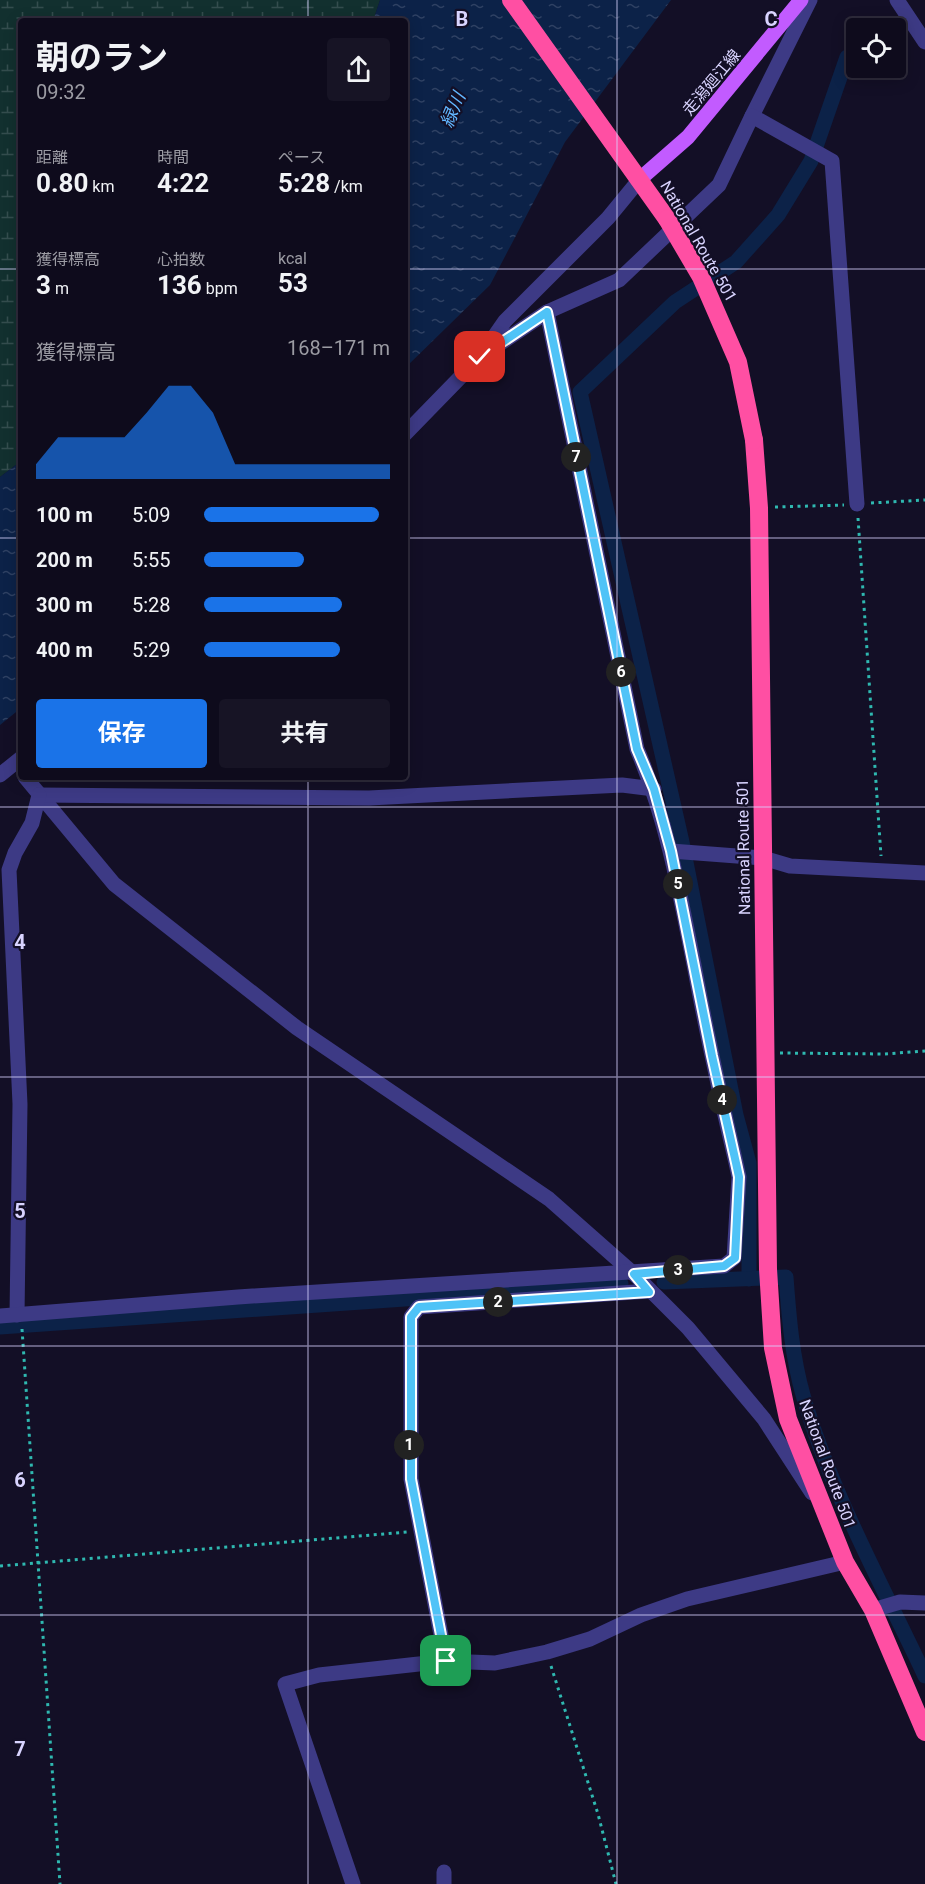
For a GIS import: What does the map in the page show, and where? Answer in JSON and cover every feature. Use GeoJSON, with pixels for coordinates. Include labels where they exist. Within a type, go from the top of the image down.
{"type":"FeatureCollection","features":[{"type":"Feature","properties":{"kind":"highway","name":"National Route 501"},"geometry":{"type":"LineString","coordinates":[[511,0],[667,219],[701,277],[738,362],[754,440],[759,508],[768,1276],[773,1348],[788,1419],[821,1507],[845,1562],[878,1609],[925,1732]]}},
{"type":"Feature","properties":{"kind":"main road","name":"走潟廻江線"},"geometry":{"type":"LineString","coordinates":[[637,174],[688,137],[801,0]]}},
{"type":"Feature","properties":{"kind":"street"},"geometry":{"type":"LineString","coordinates":[[480,357],[547,312],[619,280],[719,185],[810,0]]}},
{"type":"Feature","properties":{"kind":"street"},"geometry":{"type":"LineString","coordinates":[[897,0],[925,42]]}},
{"type":"Feature","properties":{"kind":"street"},"geometry":{"type":"LineString","coordinates":[[752,116],[806,148],[832,160],[857,504]]}},
{"type":"Feature","properties":{"kind":"street"},"geometry":{"type":"LineString","coordinates":[[408,431],[480,357],[505,321],[608,218],[637,174]]}},
{"type":"Feature","properties":{"kind":"street"},"geometry":{"type":"LineString","coordinates":[[0,1316],[238,1297],[634,1274],[724,1266],[735,1258],[739,1177],[712,1056],[679,852],[637,749],[547,312]]}},
{"type":"Feature","properties":{"kind":"street"},"geometry":{"type":"LineString","coordinates":[[0,775],[18,765]]}},
{"type":"Feature","properties":{"kind":"street"},"geometry":{"type":"LineString","coordinates":[[27,780],[122,890],[297,1028],[549,1199],[634,1274],[649,1292],[688,1328],[764,1419],[821,1507]]}},
{"type":"Feature","properties":{"kind":"street"},"geometry":{"type":"LineString","coordinates":[[39,795],[369,798],[622,785],[654,789]]}},
{"type":"Feature","properties":{"kind":"street"},"geometry":{"type":"LineString","coordinates":[[17,1315],[20,1104],[9,870],[15,853],[32,824],[39,795]]}},
{"type":"Feature","properties":{"kind":"street"},"geometry":{"type":"LineString","coordinates":[[679,852],[763,858],[790,866],[925,873]]}},
{"type":"Feature","properties":{"kind":"street"},"geometry":{"type":"LineString","coordinates":[[446,1661],[420,1531],[409,1454],[411,1317],[419,1307],[649,1292]]}},
{"type":"Feature","properties":{"kind":"street"},"geometry":{"type":"LineString","coordinates":[[353,1884],[285,1684],[320,1675],[446,1661],[495,1663],[547,1652],[590,1639],[641,1615],[687,1599],[845,1562]]}},
{"type":"Feature","properties":{"kind":"street"},"geometry":{"type":"LineString","coordinates":[[878,1609],[900,1602],[925,1603]]}},
{"type":"Feature","properties":{"kind":"path"},"geometry":{"type":"LineString","coordinates":[[759,508],[925,500]]}},
{"type":"Feature","properties":{"kind":"path"},"geometry":{"type":"LineString","coordinates":[[857,504],[882,869]]}},
{"type":"Feature","properties":{"kind":"path"},"geometry":{"type":"LineString","coordinates":[[766,1052],[884,1054],[925,1051]]}},
{"type":"Feature","properties":{"kind":"path"},"geometry":{"type":"LineString","coordinates":[[22,1335],[60,1884]]}},
{"type":"Feature","properties":{"kind":"path"},"geometry":{"type":"LineString","coordinates":[[0,1566],[420,1531]]}},
{"type":"Feature","properties":{"kind":"path"},"geometry":{"type":"LineString","coordinates":[[547,1652],[598,1814],[616,1884]]}},
{"type":"Feature","properties":{"kind":"green space"},"geometry":{"type":"Polygon","coordinates":[[[0,0],[380,0],[374,18],[18,18],[18,463],[0,477],[0,0]]]}},
{"type":"Feature","properties":{"kind":"water","name":"緑川"},"geometry":{"type":"Polygon","coordinates":[[[380,0],[671,0],[565,142],[490,285],[408,365],[408,18],[374,18],[380,0]]]}},
{"type":"Feature","properties":{"kind":"water"},"geometry":{"type":"Polygon","coordinates":[[[18,463],[18,710],[0,725],[0,477],[18,463]]]}},
{"type":"Feature","properties":{"kind":"waterway"},"geometry":{"type":"LineString","coordinates":[[749,1279],[749,1163],[736,1115],[682,842],[580,392],[675,302],[736,262],[778,215],[811,161],[846,60]]}},
{"type":"Feature","properties":{"kind":"waterway"},"geometry":{"type":"LineString","coordinates":[[664,1282],[786,1277],[796,1366],[815,1431],[858,1538],[925,1676]]}},
{"type":"Feature","properties":{"kind":"waterway"},"geometry":{"type":"LineString","coordinates":[[0,1327],[621,1284]]}},
{"type":"Feature","properties":{"kind":"route"},"geometry":{"type":"LineString","coordinates":[[446,1661],[411,1479],[409,1454],[411,1317],[419,1307],[649,1292],[634,1274],[724,1266],[735,1258],[739,1177],[671,851],[654,789],[637,749],[547,312],[480,357]]}}]}
